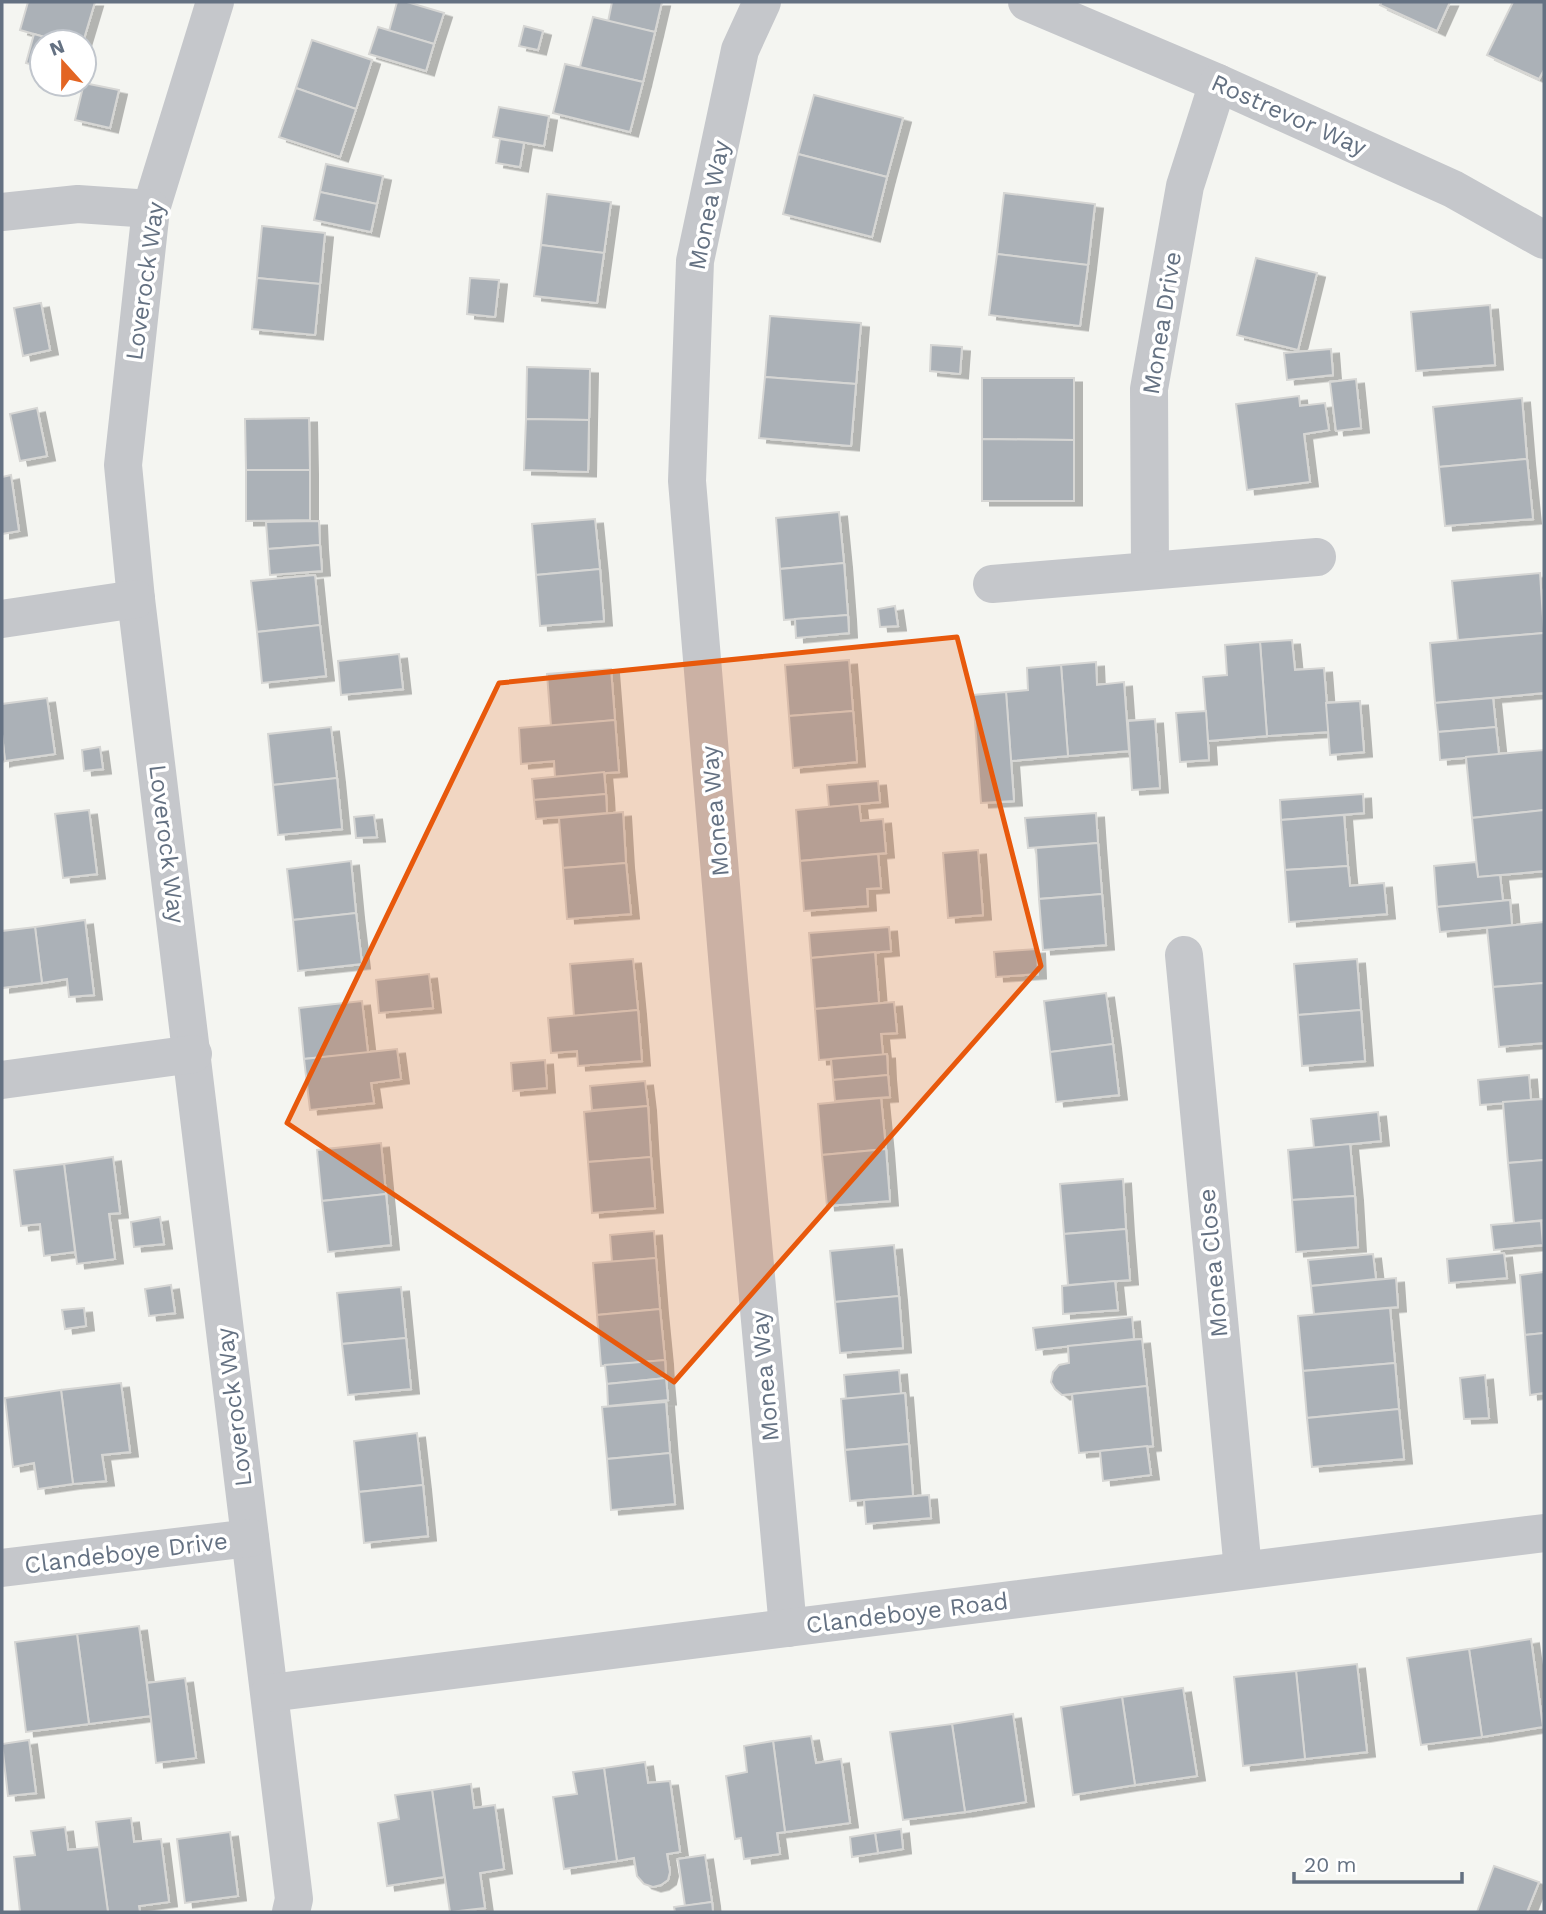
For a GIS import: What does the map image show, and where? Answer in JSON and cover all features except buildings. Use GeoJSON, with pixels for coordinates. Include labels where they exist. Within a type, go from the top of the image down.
{"type":"FeatureCollection","features":[{"type":"Feature","properties":{"kind":"street","name":"Loverock Way"},"geometry":{"type":"LineString","coordinates":[[215,2],[151,209],[123,465],[136,599],[294,1899],[291,1912]]}},
{"type":"Feature","properties":{"kind":"street","name":"Monea Way"},"geometry":{"type":"LineString","coordinates":[[762,2],[740,50],[695,261],[687,481],[788,1628]]}},
{"type":"Feature","properties":{"kind":"street","name":"Rostrevor Way"},"geometry":{"type":"LineString","coordinates":[[1027,2],[1218,83],[1453,189],[1544,240]]}},
{"type":"Feature","properties":{"kind":"street","name":"Monea Drive"},"geometry":{"type":"LineString","coordinates":[[1150,570],[1149,389],[1185,186],[1218,83]]}},
{"type":"Feature","properties":{"kind":"street"},"geometry":{"type":"LineString","coordinates":[[2,212],[78,204],[151,209]]}},
{"type":"Feature","properties":{"kind":"street"},"geometry":{"type":"LineString","coordinates":[[992,584],[1317,557]]}},
{"type":"Feature","properties":{"kind":"street"},"geometry":{"type":"LineString","coordinates":[[2,619],[136,599]]}},
{"type":"Feature","properties":{"kind":"street","name":"Monea Close"},"geometry":{"type":"LineString","coordinates":[[1184,955],[1243,1570]]}},
{"type":"Feature","properties":{"kind":"street"},"geometry":{"type":"LineString","coordinates":[[2,1080],[193,1054]]}},
{"type":"Feature","properties":{"kind":"street","name":"Clandeboye Road"},"geometry":{"type":"LineString","coordinates":[[270,1693],[1544,1533]]}},
{"type":"Feature","properties":{"kind":"street","name":"Clandeboye Drive"},"geometry":{"type":"LineString","coordinates":[[2,1568],[250,1538]]}},
{"type":"Feature","properties":{"kind":"highlighted area"},"geometry":{"type":"Polygon","coordinates":[[[957,637],[1041,966],[674,1382],[287,1123],[499,683],[957,637]]]}}]}
